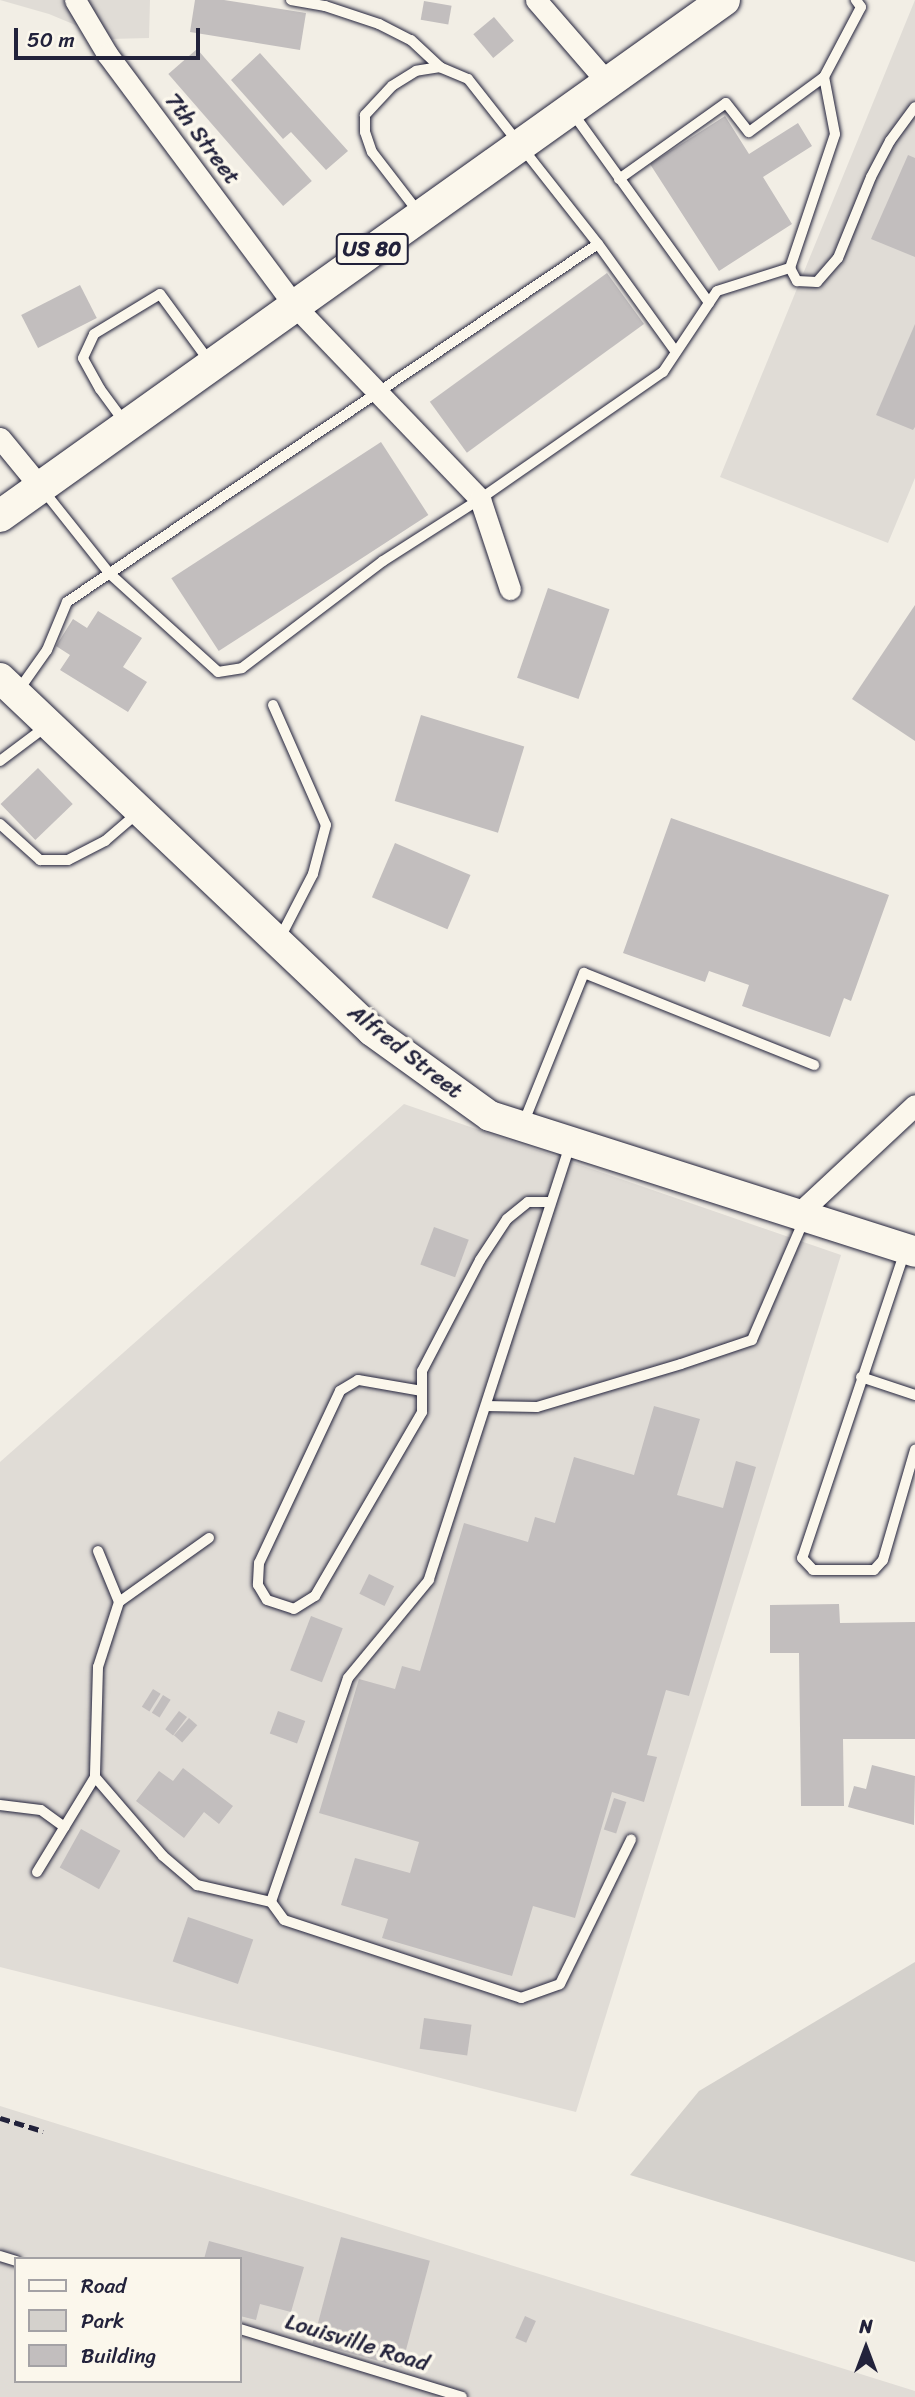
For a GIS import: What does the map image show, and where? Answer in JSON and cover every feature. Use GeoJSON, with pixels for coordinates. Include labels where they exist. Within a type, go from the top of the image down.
{"type":"FeatureCollection","features":[{"type":"Feature","properties":{"kind":"main road","name":"US 80"},"geometry":{"type":"LineString","coordinates":[[0,516],[723,0]]}},
{"type":"Feature","properties":{"kind":"main road","name":"Alfred Street"},"geometry":{"type":"LineString","coordinates":[[8,685],[372,1031],[490,1116],[910,1250]]}},
{"type":"Feature","properties":{"kind":"street","name":"7th Street"},"geometry":{"type":"LineString","coordinates":[[75,0],[107,54],[293,305],[481,499]]}},
{"type":"Feature","properties":{"kind":"street"},"geometry":{"type":"LineString","coordinates":[[536,0],[608,83]]}},
{"type":"Feature","properties":{"kind":"street"},"geometry":{"type":"LineString","coordinates":[[0,438],[41,488]]}},
{"type":"Feature","properties":{"kind":"street"},"geometry":{"type":"LineString","coordinates":[[481,499],[510,589]]}},
{"type":"Feature","properties":{"kind":"street"},"geometry":{"type":"LineString","coordinates":[[801,1216],[915,1105]]}},
{"type":"Feature","properties":{"kind":"lane"},"geometry":{"type":"LineString","coordinates":[[291,0],[325,6],[379,24],[411,40],[440,67],[468,79],[598,244],[676,352]]}},
{"type":"Feature","properties":{"kind":"lane"},"geometry":{"type":"LineString","coordinates":[[620,178],[726,103],[749,132],[824,77],[861,7],[856,0]]}},
{"type":"Feature","properties":{"kind":"lane"},"geometry":{"type":"LineString","coordinates":[[421,215],[372,152],[365,132],[365,115],[392,86],[416,71],[440,67]]}},
{"type":"Feature","properties":{"kind":"lane"},"geometry":{"type":"LineString","coordinates":[[824,77],[835,134],[790,268],[797,281],[817,282],[838,258],[871,177],[890,142],[915,107]]}},
{"type":"Feature","properties":{"kind":"lane"},"geometry":{"type":"LineString","coordinates":[[570,109],[709,303]]}},
{"type":"Feature","properties":{"kind":"lane"},"geometry":{"type":"LineString","coordinates":[[8,685],[47,650],[67,602],[598,244]]}},
{"type":"Feature","properties":{"kind":"lane"},"geometry":{"type":"LineString","coordinates":[[41,488],[109,573],[218,672],[242,668],[383,561],[481,499],[663,372],[717,291],[790,268]]}},
{"type":"Feature","properties":{"kind":"lane"},"geometry":{"type":"LineString","coordinates":[[127,426],[100,389],[83,358],[94,334],[160,295],[212,364]]}},
{"type":"Feature","properties":{"kind":"lane"},"geometry":{"type":"LineString","coordinates":[[273,705],[326,825],[313,874],[277,943]]}},
{"type":"Feature","properties":{"kind":"lane"},"geometry":{"type":"LineString","coordinates":[[0,761],[50,724]]}},
{"type":"Feature","properties":{"kind":"lane"},"geometry":{"type":"LineString","coordinates":[[0,824],[40,860],[68,860],[104,841],[141,811]]}},
{"type":"Feature","properties":{"kind":"lane"},"geometry":{"type":"LineString","coordinates":[[522,1127],[584,972],[814,1065]]}},
{"type":"Feature","properties":{"kind":"lane"},"geometry":{"type":"LineString","coordinates":[[271,1902],[348,1678],[429,1580],[571,1143]]}},
{"type":"Feature","properties":{"kind":"lane"},"geometry":{"type":"LineString","coordinates":[[422,1391],[358,1380],[340,1391],[259,1563],[258,1585],[267,1600],[293,1609],[315,1596],[422,1412],[422,1391],[422,1371],[480,1260],[507,1219],[528,1202],[550,1202]]}},
{"type":"Feature","properties":{"kind":"lane"},"geometry":{"type":"LineString","coordinates":[[486,1406],[537,1407],[752,1340],[801,1216]]}},
{"type":"Feature","properties":{"kind":"lane"},"geometry":{"type":"LineString","coordinates":[[910,1250],[861,1377],[802,1558],[813,1570],[874,1570],[883,1560],[915,1450]]}},
{"type":"Feature","properties":{"kind":"lane"},"geometry":{"type":"LineString","coordinates":[[861,1377],[915,1395]]}},
{"type":"Feature","properties":{"kind":"lane"},"geometry":{"type":"LineString","coordinates":[[37,1872],[95,1777],[98,1667],[119,1602],[209,1538]]}},
{"type":"Feature","properties":{"kind":"lane"},"geometry":{"type":"LineString","coordinates":[[97,1551],[119,1602]]}},
{"type":"Feature","properties":{"kind":"lane"},"geometry":{"type":"LineString","coordinates":[[95,1777],[163,1856],[197,1885],[271,1902],[284,1920],[521,1998],[560,1984],[631,1840]]}},
{"type":"Feature","properties":{"kind":"lane"},"geometry":{"type":"LineString","coordinates":[[0,1805],[41,1810],[64,1827]]}},
{"type":"Feature","properties":{"kind":"lane","name":"Louisville Road"},"geometry":{"type":"LineString","coordinates":[[242,2330],[438,2393],[462,2397]]}},
{"type":"Feature","properties":{"kind":"shaded area"},"geometry":{"type":"Polygon","coordinates":[[[0,0],[150,0],[149,38],[109,39],[49,14],[0,0]]]}},
{"type":"Feature","properties":{"kind":"shaded area"},"geometry":{"type":"Polygon","coordinates":[[[915,0],[915,478],[888,543],[720,477],[915,0]]]}},
{"type":"Feature","properties":{"kind":"shaded area"},"geometry":{"type":"Polygon","coordinates":[[[404,1104],[841,1255],[576,2112],[0,1967],[0,1462],[404,1104]]]}},
{"type":"Feature","properties":{"kind":"shaded area"},"geometry":{"type":"Polygon","coordinates":[[[0,2106],[915,2391],[915,2397],[0,2397],[0,2106]]]}},
{"type":"Feature","properties":{"kind":"green space"},"geometry":{"type":"Polygon","coordinates":[[[915,1962],[915,2262],[630,2175],[699,2091],[915,1962]]]}},
{"type":"Feature","properties":{"kind":"building"},"geometry":{"type":"Polygon","coordinates":[[[195,0],[224,0],[306,13],[300,50],[190,32],[195,0]]]}},
{"type":"Feature","properties":{"kind":"building"},"geometry":{"type":"Polygon","coordinates":[[[424,1],[452,6],[448,25],[421,20],[424,1]]]}},
{"type":"Feature","properties":{"kind":"building"},"geometry":{"type":"Polygon","coordinates":[[[494,17],[514,41],[493,58],[473,34],[494,17]]]}},
{"type":"Feature","properties":{"kind":"building"},"geometry":{"type":"Polygon","coordinates":[[[197,49],[312,181],[283,206],[168,74],[197,49]]]}},
{"type":"Feature","properties":{"kind":"building"},"geometry":{"type":"Polygon","coordinates":[[[260,53],[348,151],[326,170],[291,132],[283,139],[231,80],[260,53]]]}},
{"type":"Feature","properties":{"kind":"building"},"geometry":{"type":"Polygon","coordinates":[[[725,116],[749,154],[798,123],[812,146],[763,177],[792,224],[719,271],[650,164],[725,116]]]}},
{"type":"Feature","properties":{"kind":"building"},"geometry":{"type":"Polygon","coordinates":[[[908,155],[915,158],[915,257],[871,239],[908,155]]]}},
{"type":"Feature","properties":{"kind":"building"},"geometry":{"type":"Polygon","coordinates":[[[607,273],[644,324],[467,453],[430,402],[607,273]]]}},
{"type":"Feature","properties":{"kind":"building"},"geometry":{"type":"Polygon","coordinates":[[[80,285],[97,318],[38,348],[21,315],[80,285]]]}},
{"type":"Feature","properties":{"kind":"building"},"geometry":{"type":"Polygon","coordinates":[[[915,324],[915,427],[913,430],[876,415],[915,324]]]}},
{"type":"Feature","properties":{"kind":"building"},"geometry":{"type":"Polygon","coordinates":[[[381,442],[428,515],[219,651],[171,578],[381,442]]]}},
{"type":"Feature","properties":{"kind":"building"},"geometry":{"type":"Polygon","coordinates":[[[548,588],[609,609],[579,699],[517,678],[548,588]]]}},
{"type":"Feature","properties":{"kind":"building"},"geometry":{"type":"Polygon","coordinates":[[[915,605],[915,741],[852,699],[915,605]]]}},
{"type":"Feature","properties":{"kind":"building"},"geometry":{"type":"Polygon","coordinates":[[[98,611],[142,638],[123,667],[147,682],[128,712],[60,670],[70,655],[56,646],[73,619],[87,628],[98,611]]]}},
{"type":"Feature","properties":{"kind":"building"},"geometry":{"type":"Polygon","coordinates":[[[421,715],[524,747],[498,833],[395,801],[421,715]]]}},
{"type":"Feature","properties":{"kind":"building"},"geometry":{"type":"Polygon","coordinates":[[[38,768],[73,804],[35,840],[1,804],[38,768]]]}},
{"type":"Feature","properties":{"kind":"building"},"geometry":{"type":"Polygon","coordinates":[[[671,818],[889,895],[851,1001],[844,998],[830,1037],[742,1006],[749,985],[709,971],[705,982],[623,953],[671,818]]]}},
{"type":"Feature","properties":{"kind":"building"},"geometry":{"type":"Polygon","coordinates":[[[395,843],[470,875],[447,929],[372,897],[395,843]]]}},
{"type":"Feature","properties":{"kind":"building"},"geometry":{"type":"Polygon","coordinates":[[[434,1227],[469,1240],[455,1277],[420,1265],[434,1227]]]}},
{"type":"Feature","properties":{"kind":"building"},"geometry":{"type":"Polygon","coordinates":[[[654,1406],[700,1419],[677,1495],[723,1508],[736,1461],[756,1467],[689,1696],[666,1690],[647,1755],[657,1757],[644,1802],[612,1792],[575,1918],[533,1906],[512,1976],[382,1938],[388,1919],[341,1905],[355,1858],[410,1873],[419,1842],[319,1813],[359,1679],[395,1689],[402,1666],[420,1671],[464,1523],[528,1542],[535,1517],[555,1523],[574,1457],[634,1475],[654,1406]]]}},
{"type":"Feature","properties":{"kind":"building"},"geometry":{"type":"Polygon","coordinates":[[[369,1574],[394,1586],[385,1606],[359,1594],[369,1574]]]}},
{"type":"Feature","properties":{"kind":"building"},"geometry":{"type":"Polygon","coordinates":[[[839,1604],[840,1623],[915,1622],[915,1739],[843,1739],[844,1806],[801,1806],[799,1653],[770,1653],[770,1605],[839,1604]]]}},
{"type":"Feature","properties":{"kind":"building"},"geometry":{"type":"Polygon","coordinates":[[[311,1616],[343,1628],[322,1682],[290,1670],[311,1616]]]}},
{"type":"Feature","properties":{"kind":"building"},"geometry":{"type":"Polygon","coordinates":[[[153,1689],[161,1694],[150,1712],[142,1707],[153,1689]]]}},
{"type":"Feature","properties":{"kind":"building"},"geometry":{"type":"Polygon","coordinates":[[[163,1695],[171,1700],[160,1718],[152,1713],[163,1695]]]}},
{"type":"Feature","properties":{"kind":"building"},"geometry":{"type":"Polygon","coordinates":[[[179,1711],[187,1717],[173,1735],[165,1729],[179,1711]]]}},
{"type":"Feature","properties":{"kind":"building"},"geometry":{"type":"Polygon","coordinates":[[[278,1711],[305,1721],[297,1743],[270,1734],[278,1711]]]}},
{"type":"Feature","properties":{"kind":"building"},"geometry":{"type":"Polygon","coordinates":[[[189,1718],[197,1725],[182,1743],[174,1735],[189,1718]]]}},
{"type":"Feature","properties":{"kind":"building"},"geometry":{"type":"Polygon","coordinates":[[[872,1765],[915,1776],[914,1825],[848,1807],[854,1786],[866,1789],[872,1765]]]}},
{"type":"Feature","properties":{"kind":"building"},"geometry":{"type":"Polygon","coordinates":[[[183,1768],[233,1806],[219,1824],[204,1812],[184,1838],[136,1801],[159,1771],[173,1781],[183,1768]]]}},
{"type":"Feature","properties":{"kind":"building"},"geometry":{"type":"Polygon","coordinates":[[[614,1798],[626,1802],[616,1833],[604,1829],[614,1798]]]}},
{"type":"Feature","properties":{"kind":"building"},"geometry":{"type":"Polygon","coordinates":[[[81,1829],[120,1851],[99,1889],[60,1867],[81,1829]]]}},
{"type":"Feature","properties":{"kind":"building"},"geometry":{"type":"Polygon","coordinates":[[[188,1917],[253,1939],[238,1984],[173,1961],[188,1917]]]}},
{"type":"Feature","properties":{"kind":"building"},"geometry":{"type":"Polygon","coordinates":[[[424,2018],[472,2025],[467,2055],[420,2049],[424,2018]]]}},
{"type":"Feature","properties":{"kind":"building"},"geometry":{"type":"Polygon","coordinates":[[[341,2237],[430,2261],[401,2367],[313,2343],[341,2237]]]}},
{"type":"Feature","properties":{"kind":"building"},"geometry":{"type":"Polygon","coordinates":[[[209,2241],[304,2267],[291,2312],[260,2304],[256,2320],[242,2316],[242,2257],[205,2257],[209,2241]]]}},
{"type":"Feature","properties":{"kind":"building"},"geometry":{"type":"Polygon","coordinates":[[[525,2316],[536,2321],[526,2343],[515,2338],[525,2316]]]}},
{"type":"Feature","properties":{"kind":"railway"},"geometry":{"type":"LineString","coordinates":[[0,2118],[43,2131]]}}]}
